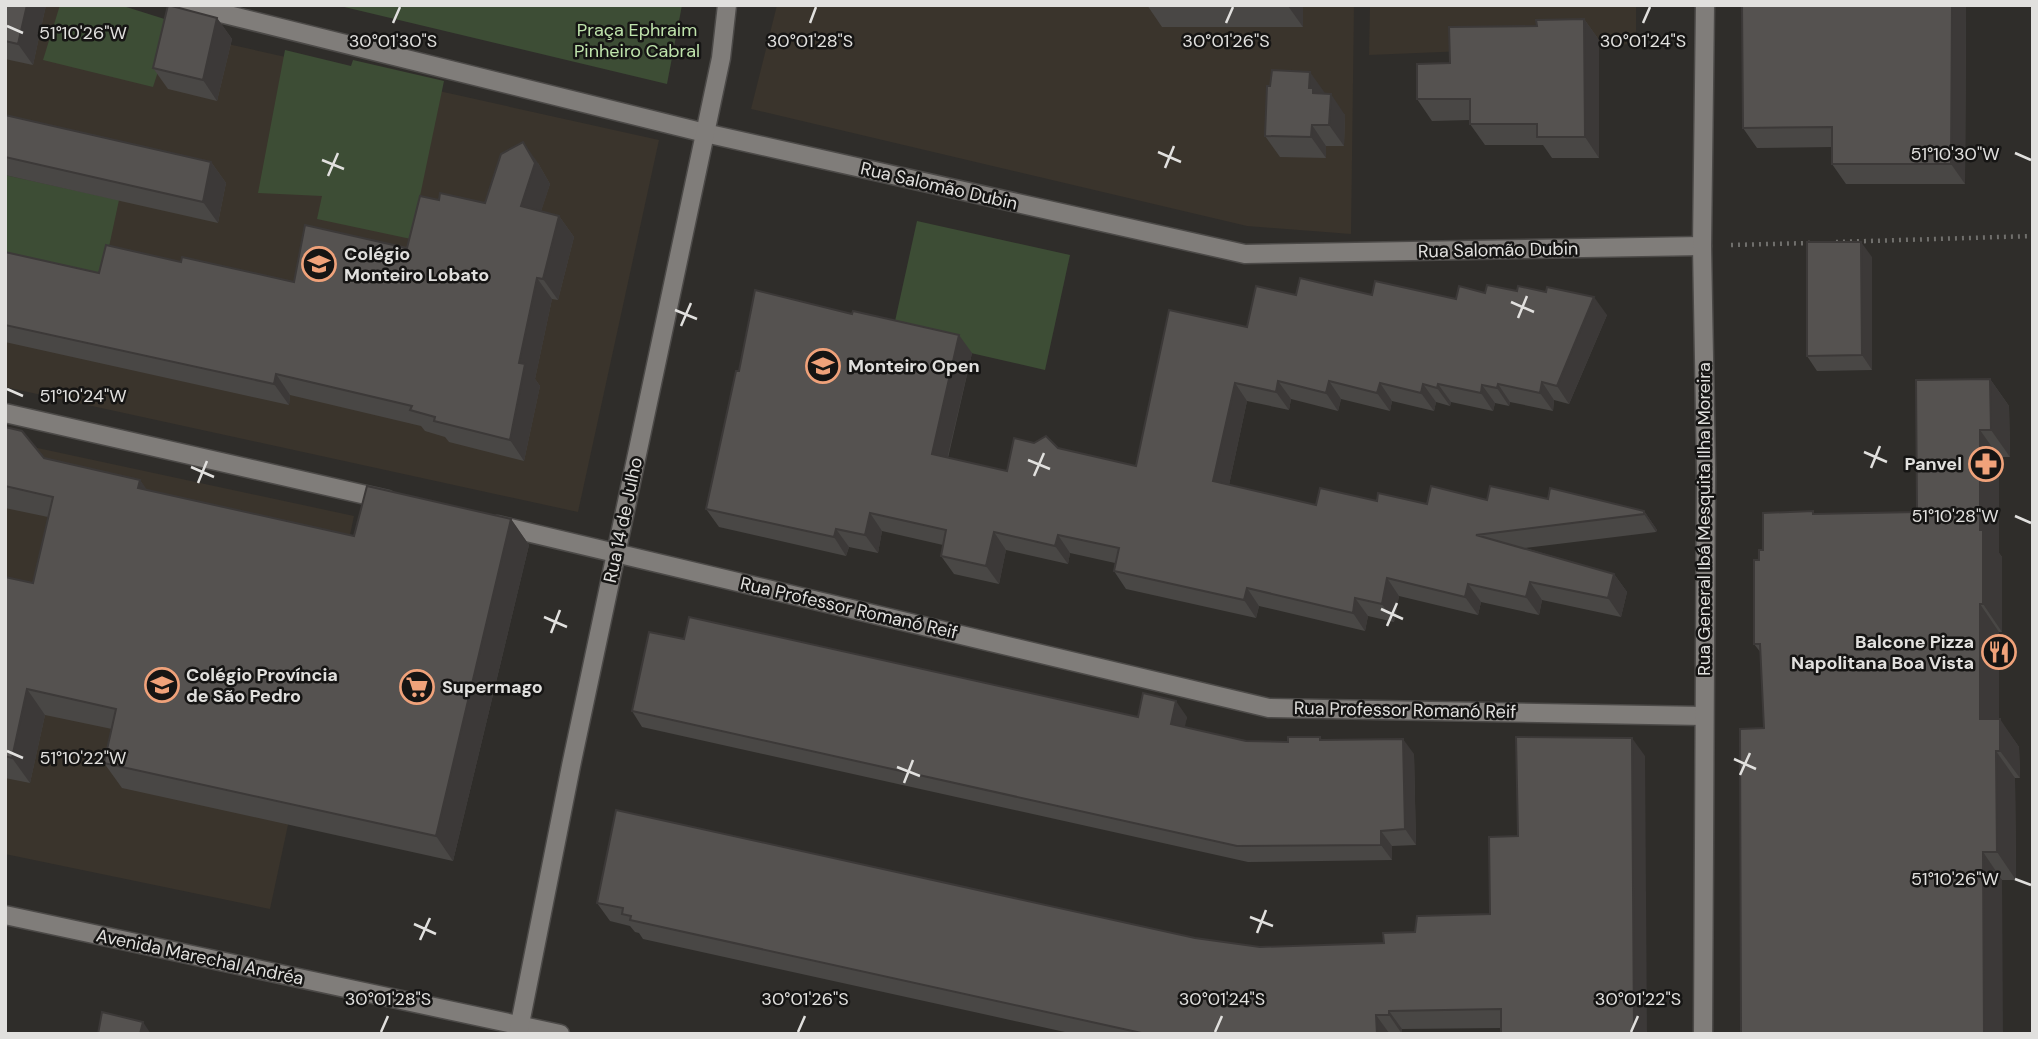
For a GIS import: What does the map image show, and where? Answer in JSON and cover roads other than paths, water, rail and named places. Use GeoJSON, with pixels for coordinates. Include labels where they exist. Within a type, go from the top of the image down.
{"type":"FeatureCollection","features":[{"type":"Feature","properties":{"kind":"street","name":"Rua Salomão Dubin"},"geometry":{"type":"LineString","coordinates":[[188,5],[705,133],[1245,254],[1702,246]]}},
{"type":"Feature","properties":{"kind":"street","name":"Rua 14 de Julho"},"geometry":{"type":"LineString","coordinates":[[519,1030],[616,552],[721,58],[727,5]]}},
{"type":"Feature","properties":{"kind":"street","name":"Rua General Ibá Mesquita Ilha Moreira"},"geometry":{"type":"LineString","coordinates":[[1703,1034],[1706,470],[1702,246],[1705,5]]}},
{"type":"Feature","properties":{"kind":"street"},"geometry":{"type":"LineString","coordinates":[[5,413],[399,503]]}},
{"type":"Feature","properties":{"kind":"street","name":"Rua Professor Romanó Reif"},"geometry":{"type":"LineString","coordinates":[[480,521],[1269,708],[1704,716]]}},
{"type":"Feature","properties":{"kind":"street","name":"Avenida Marechal Andréa"},"geometry":{"type":"LineString","coordinates":[[5,915],[519,1030],[560,1034]]}},
{"type":"Feature","properties":{"kind":"place","name":"Colégio Monteiro Lobato"},"geometry":{"type":"Point","coordinates":[319,264]}},
{"type":"Feature","properties":{"kind":"place","name":"Monteiro Open"},"geometry":{"type":"Point","coordinates":[823,366]}},
{"type":"Feature","properties":{"kind":"place","name":"Panvel"},"geometry":{"type":"Point","coordinates":[1986,464]}},
{"type":"Feature","properties":{"kind":"place","name":"Balcone Pizza Napolitana Boa Vista"},"geometry":{"type":"Point","coordinates":[1999,652]}},
{"type":"Feature","properties":{"kind":"place","name":"Colégio Província de São Pedro"},"geometry":{"type":"Point","coordinates":[162,685]}},
{"type":"Feature","properties":{"kind":"place","name":"Supermago"},"geometry":{"type":"Point","coordinates":[417,687]}},
{"type":"Feature","properties":{"kind":"park label","name":"Praça Ephraim Pinheiro Cabral"},"geometry":{"type":"Point","coordinates":[637,40]}}]}
